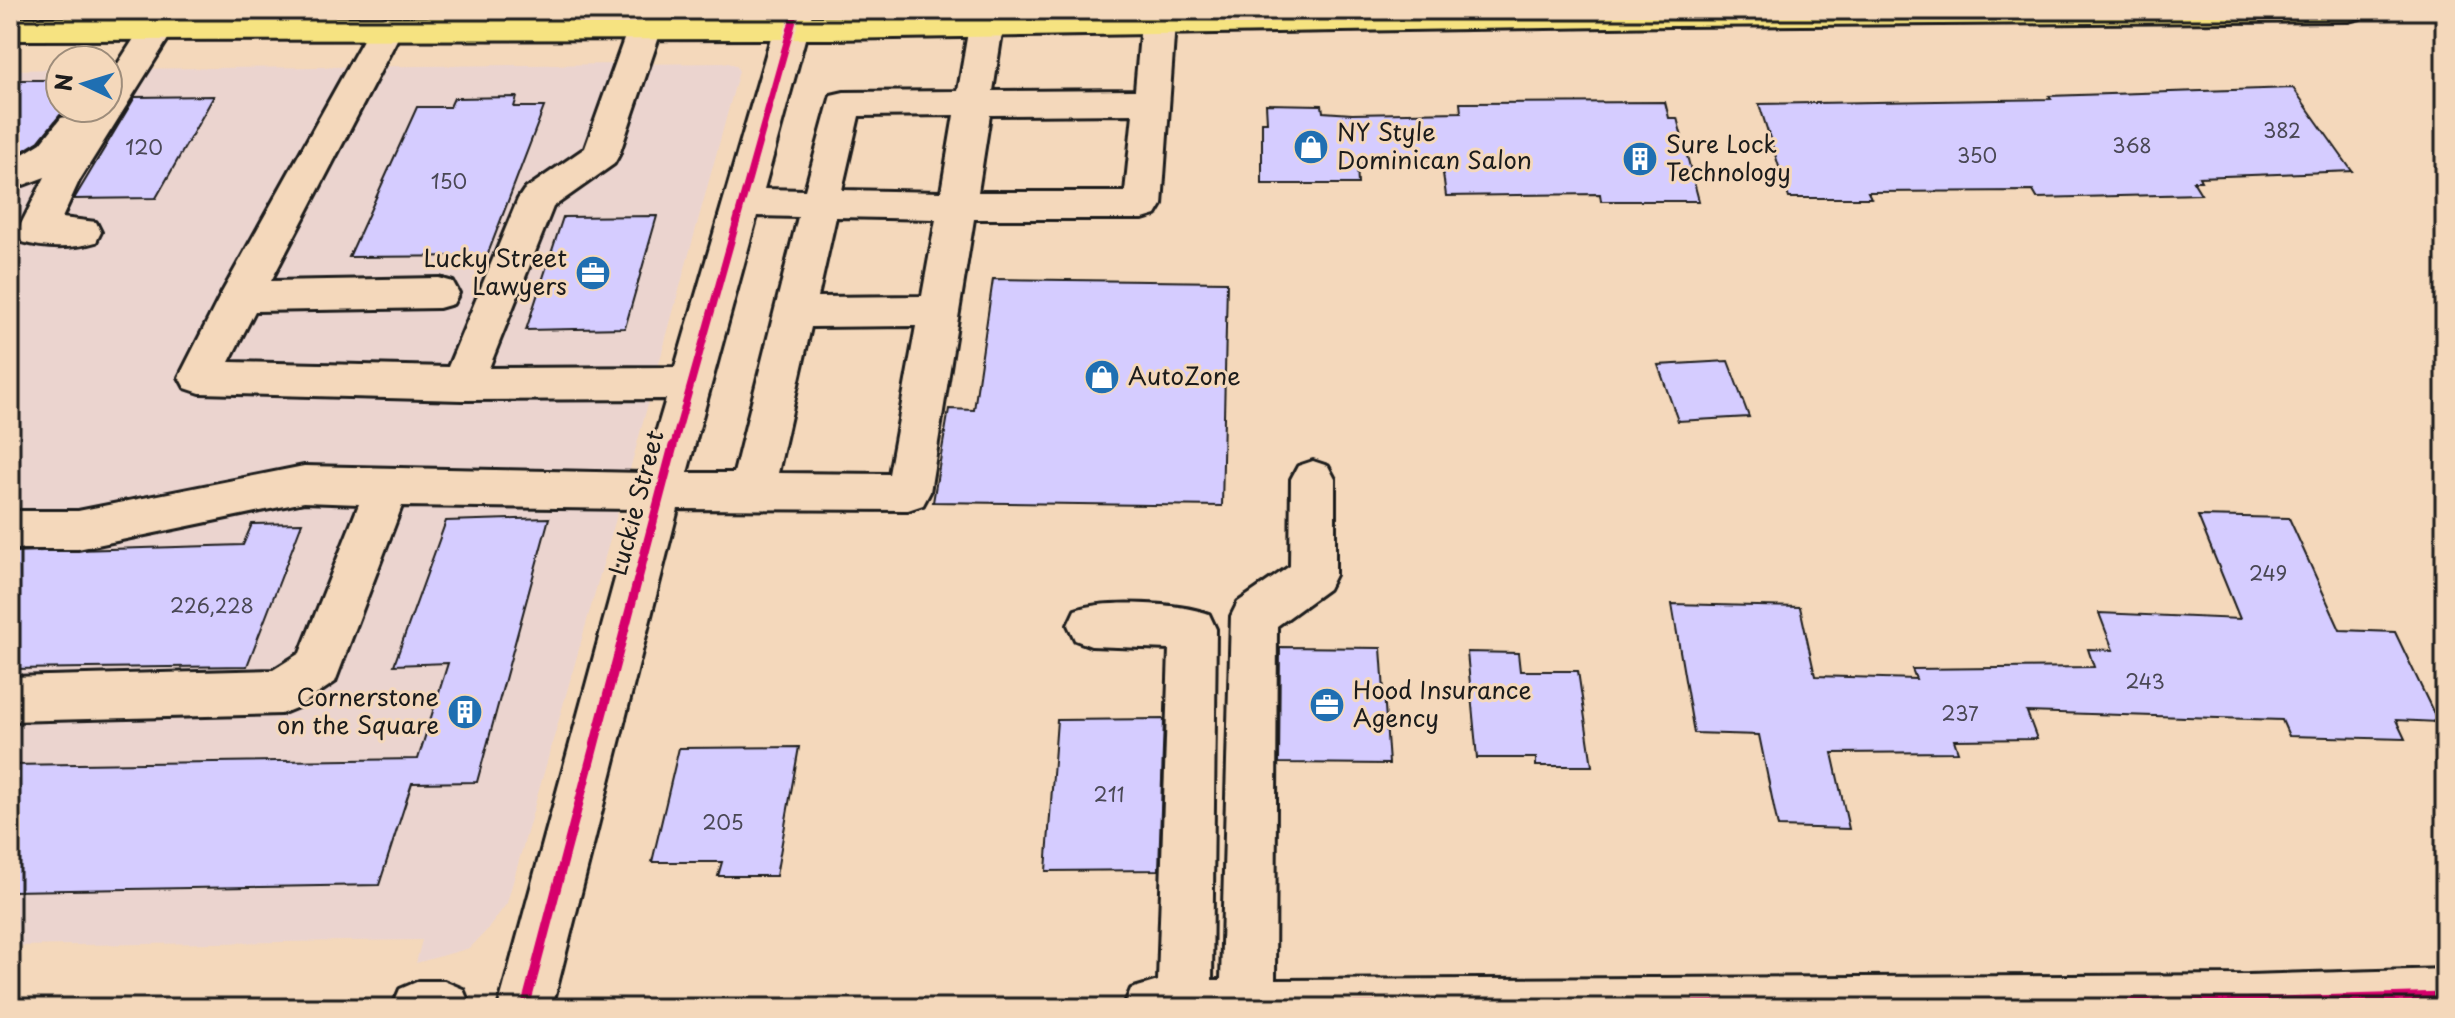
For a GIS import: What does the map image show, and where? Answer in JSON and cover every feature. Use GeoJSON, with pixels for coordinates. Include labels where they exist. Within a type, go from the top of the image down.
{"type":"FeatureCollection","features":[{"type":"Feature","properties":{"kind":"main road"},"geometry":{"type":"LineString","coordinates":[[10,29],[165,24],[645,28],[793,19],[986,26],[2348,10]]}},
{"type":"Feature","properties":{"kind":"street","name":"Luckie Street"},"geometry":{"type":"LineString","coordinates":[[525,1008],[661,490],[793,19]]}},
{"type":"Feature","properties":{"kind":"street"},"geometry":{"type":"LineString","coordinates":[[743,202],[1143,205],[1158,23]]}},
{"type":"Feature","properties":{"kind":"street"},"geometry":{"type":"LineString","coordinates":[[124,61],[165,24]]}},
{"type":"Feature","properties":{"kind":"street"},"geometry":{"type":"LineString","coordinates":[[124,84],[165,24]]}},
{"type":"Feature","properties":{"kind":"street"},"geometry":{"type":"LineString","coordinates":[[10,530],[78,530],[304,484],[463,490],[908,492],[976,102],[986,26]]}},
{"type":"Feature","properties":{"kind":"street"},"geometry":{"type":"LineString","coordinates":[[386,28],[240,296],[200,377],[462,384],[691,383]]}},
{"type":"Feature","properties":{"kind":"street"},"geometry":{"type":"LineString","coordinates":[[462,384],[537,199],[601,155],[645,28]]}},
{"type":"Feature","properties":{"kind":"street"},"geometry":{"type":"LineString","coordinates":[[752,490],[844,104],[1150,102]]}},
{"type":"Feature","properties":{"kind":"street"},"geometry":{"type":"LineString","coordinates":[[10,177],[40,167],[61,147],[76,124]]}},
{"type":"Feature","properties":{"kind":"street"},"geometry":{"type":"LineString","coordinates":[[82,232],[36,232],[62,179],[97,124]]}},
{"type":"Feature","properties":{"kind":"street"},"geometry":{"type":"LineString","coordinates":[[240,296],[439,293]]}},
{"type":"Feature","properties":{"kind":"street"},"geometry":{"type":"LineString","coordinates":[[794,312],[941,311]]}},
{"type":"Feature","properties":{"kind":"street"},"geometry":{"type":"LineString","coordinates":[[1248,1007],[1254,616],[1312,575],[1313,479]]}},
{"type":"Feature","properties":{"kind":"street"},"geometry":{"type":"LineString","coordinates":[[10,699],[281,692],[318,667],[388,486]]}},
{"type":"Feature","properties":{"kind":"street"},"geometry":{"type":"LineString","coordinates":[[1091,625],[1193,629],[1184,1008]]}},
{"type":"Feature","properties":{"kind":"street"},"geometry":{"type":"LineString","coordinates":[[1150,1008],[2232,1002],[2445,996]]}},
{"type":"Feature","properties":{"kind":"street"},"geometry":{"type":"LineString","coordinates":[[419,1008],[444,1008]]}},
{"type":"Feature","properties":{"kind":"shaded area"},"geometry":{"type":"Polygon","coordinates":[[[728,63],[736,65],[739,71],[507,903],[470,948],[416,963],[422,940],[10,946],[10,70],[44,69],[44,124],[124,124],[124,69],[728,63]]]}},
{"type":"Feature","properties":{"kind":"building"},"geometry":{"type":"Polygon","coordinates":[[[10,80],[44,80],[44,124],[53,124],[39,141],[18,154],[10,154],[10,80]]]}},
{"type":"Feature","properties":{"kind":"building"},"geometry":{"type":"Polygon","coordinates":[[[2293,88],[2352,171],[2199,177],[2201,181],[2193,181],[2201,194],[2037,198],[2033,191],[1868,192],[1871,198],[1789,198],[1759,104],[2051,99],[2049,96],[2293,88]]]}},
{"type":"Feature","properties":{"kind":"building"},"geometry":{"type":"Polygon","coordinates":[[[214,96],[156,198],[74,199],[119,124],[124,124],[124,115],[135,97],[214,96]]]}},
{"type":"Feature","properties":{"kind":"building"},"geometry":{"type":"Polygon","coordinates":[[[517,97],[514,107],[544,107],[487,256],[349,257],[417,107],[450,107],[454,98],[517,97]]]}},
{"type":"Feature","properties":{"kind":"building"},"geometry":{"type":"Polygon","coordinates":[[[1665,102],[1669,118],[1677,118],[1699,201],[1601,201],[1600,194],[1446,196],[1441,158],[1357,164],[1358,184],[1262,184],[1262,122],[1267,122],[1266,104],[1322,105],[1323,112],[1352,114],[1461,112],[1460,103],[1665,102]]]}},
{"type":"Feature","properties":{"kind":"building","name":"Lucky Street Lawyers"},"geometry":{"type":"Polygon","coordinates":[[[657,216],[625,328],[526,330],[563,217],[657,216]]]}},
{"type":"Feature","properties":{"kind":"building","name":"AutoZone"},"geometry":{"type":"Polygon","coordinates":[[[993,279],[1227,282],[1222,506],[933,502],[949,409],[974,410],[993,279]]]}},
{"type":"Feature","properties":{"kind":"building"},"geometry":{"type":"Polygon","coordinates":[[[1728,361],[1749,417],[1678,421],[1658,365],[1728,361]]]}},
{"type":"Feature","properties":{"kind":"building"},"geometry":{"type":"Polygon","coordinates":[[[2198,516],[2289,518],[2340,630],[2395,632],[2438,722],[2396,720],[2405,739],[2289,736],[2282,720],[2027,712],[2037,739],[1954,740],[1958,752],[1832,753],[1849,829],[1778,827],[1759,735],[1694,733],[1672,604],[1800,607],[1815,676],[1916,679],[1912,669],[2094,667],[2088,649],[2113,650],[2099,613],[2240,619],[2198,516]]]}},
{"type":"Feature","properties":{"kind":"building","name":"Cornerstone on the Square"},"geometry":{"type":"Polygon","coordinates":[[[549,518],[477,782],[412,783],[379,885],[10,891],[10,765],[418,759],[448,663],[394,665],[446,521],[549,518]]]}},
{"type":"Feature","properties":{"kind":"building"},"geometry":{"type":"Polygon","coordinates":[[[302,523],[247,666],[10,669],[10,552],[243,545],[252,524],[302,523]]]}},
{"type":"Feature","properties":{"kind":"building","name":"Hood Insurance Agency"},"geometry":{"type":"Polygon","coordinates":[[[1280,647],[1381,648],[1389,764],[1279,763],[1280,647]]]}},
{"type":"Feature","properties":{"kind":"building"},"geometry":{"type":"Polygon","coordinates":[[[1467,652],[1518,653],[1520,671],[1578,671],[1592,766],[1536,766],[1536,758],[1477,758],[1467,652]]]}},
{"type":"Feature","properties":{"kind":"building"},"geometry":{"type":"Polygon","coordinates":[[[1164,719],[1159,870],[1046,871],[1057,720],[1164,719]]]}},
{"type":"Feature","properties":{"kind":"building"},"geometry":{"type":"Polygon","coordinates":[[[799,747],[776,876],[718,876],[722,862],[652,862],[679,748],[799,747]]]}},
{"type":"Feature","properties":{"kind":"cycle path"},"geometry":{"type":"LineString","coordinates":[[525,1008],[661,490],[796,10]]}},
{"type":"Feature","properties":{"kind":"cycle path"},"geometry":{"type":"LineString","coordinates":[[1150,1008],[2248,1002],[2445,996]]}},
{"type":"Feature","properties":{"kind":"place","name":"NY Style Dominican Salon"},"geometry":{"type":"Point","coordinates":[1311,147]}},
{"type":"Feature","properties":{"kind":"place","name":"Sure Lock Technology"},"geometry":{"type":"Point","coordinates":[1640,159]}},
{"type":"Feature","properties":{"kind":"place","name":"Lucky Street Lawyers"},"geometry":{"type":"Point","coordinates":[593,273]}},
{"type":"Feature","properties":{"kind":"place","name":"AutoZone"},"geometry":{"type":"Point","coordinates":[1102,377]}},
{"type":"Feature","properties":{"kind":"place","name":"Hood Insurance Agency"},"geometry":{"type":"Point","coordinates":[1327,705]}},
{"type":"Feature","properties":{"kind":"place","name":"Cornerstone on the Square"},"geometry":{"type":"Point","coordinates":[465,712]}}]}
